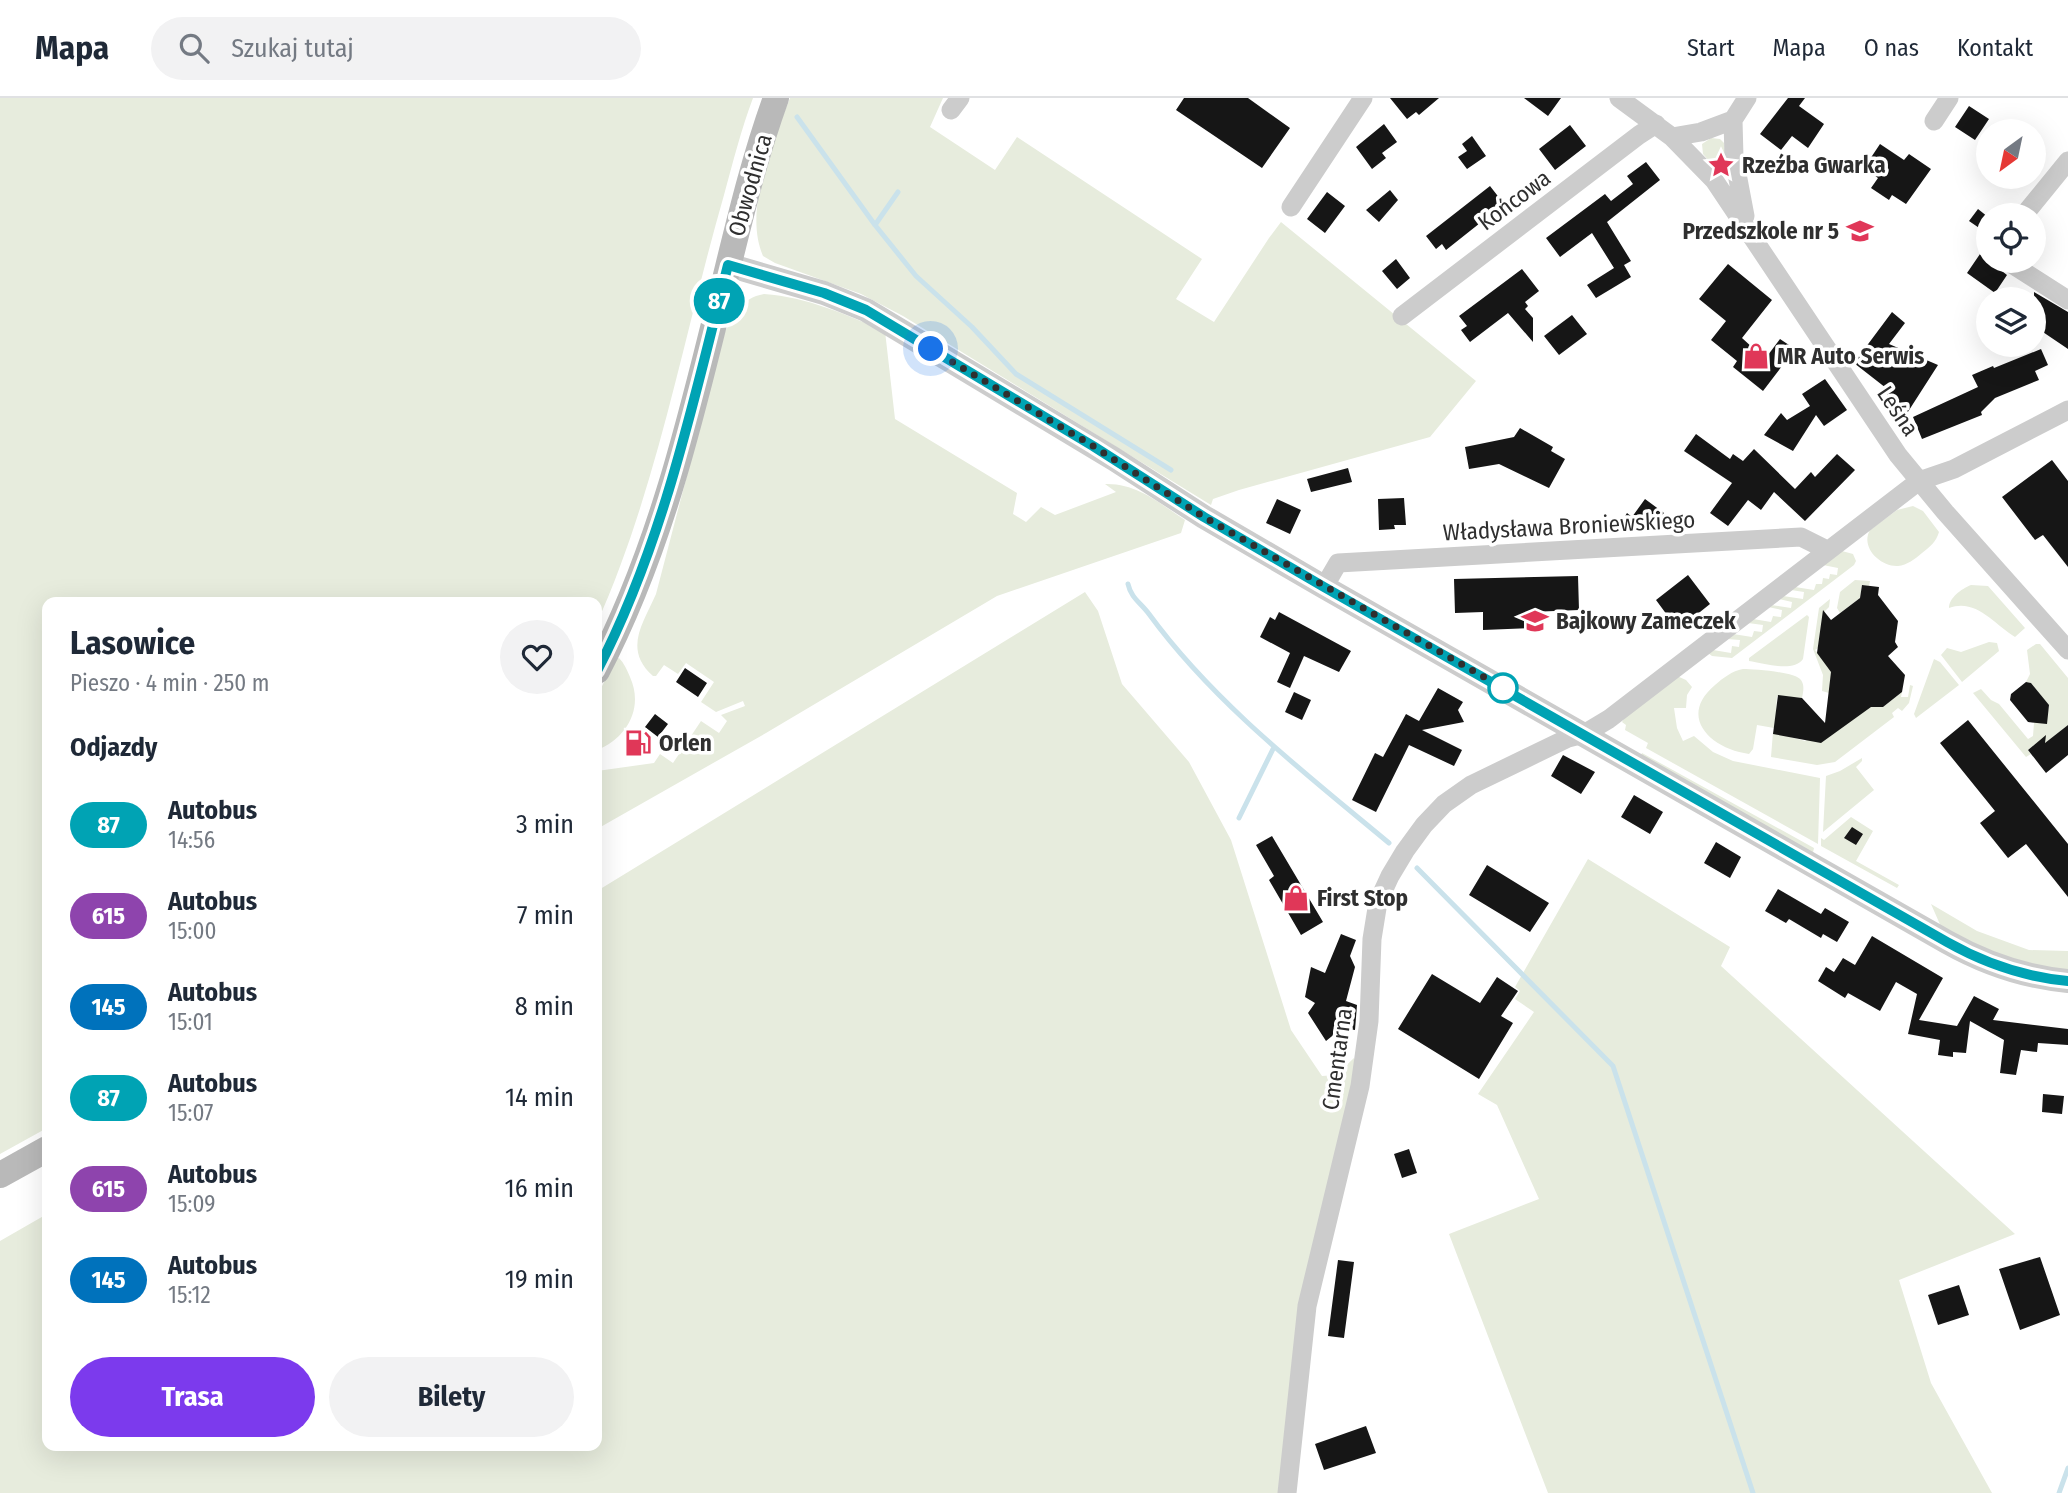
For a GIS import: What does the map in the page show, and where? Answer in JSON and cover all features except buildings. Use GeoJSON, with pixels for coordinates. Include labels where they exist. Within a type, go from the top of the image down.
{"type":"FeatureCollection","features":[{"type":"Feature","properties":{"kind":"main road","name":"Obwodnica"},"geometry":{"type":"LineString","coordinates":[[602,660],[634,593],[657,530],[759,150],[776,98]]}},
{"type":"Feature","properties":{"kind":"main road"},"geometry":{"type":"LineString","coordinates":[[0,1175],[42,1152]]}},
{"type":"Feature","properties":{"kind":"street"},"geometry":{"type":"LineString","coordinates":[[1292,208],[1363,98]]}},
{"type":"Feature","properties":{"kind":"street","name":"Leśna"},"geometry":{"type":"LineString","coordinates":[[1619,98],[1672,137],[1714,180],[1748,227],[1898,455],[2068,650]]}},
{"type":"Feature","properties":{"kind":"street"},"geometry":{"type":"LineString","coordinates":[[1747,98],[1733,120],[1737,183],[1748,227]]}},
{"type":"Feature","properties":{"kind":"street"},"geometry":{"type":"LineString","coordinates":[[1934,121],[1949,98]]}},
{"type":"Feature","properties":{"kind":"street"},"geometry":{"type":"LineString","coordinates":[[1672,137],[1701,132],[1733,120]]}},
{"type":"Feature","properties":{"kind":"street","name":"Końcowa"},"geometry":{"type":"LineString","coordinates":[[1402,316],[1656,124]]}},
{"type":"Feature","properties":{"kind":"street"},"geometry":{"type":"LineString","coordinates":[[2034,203],[2068,161]]}},
{"type":"Feature","properties":{"kind":"street"},"geometry":{"type":"LineString","coordinates":[[728,265],[824,293],[866,310],[1091,445],[1204,517],[1976,958],[2006,970],[2068,981]]}},
{"type":"Feature","properties":{"kind":"street"},"geometry":{"type":"LineString","coordinates":[[2026,273],[2068,300]]}},
{"type":"Feature","properties":{"kind":"street"},"geometry":{"type":"LineString","coordinates":[[1584,734],[1609,719],[1919,481],[1954,469],[2068,410]]}},
{"type":"Feature","properties":{"kind":"street","name":"Władysława Broniewskiego"},"geometry":{"type":"LineString","coordinates":[[1324,587],[1338,563],[1801,537],[1828,550]]}},
{"type":"Feature","properties":{"kind":"street","name":"Cmentarna"},"geometry":{"type":"LineString","coordinates":[[1287,1493],[1307,1306],[1360,1086],[1369,1021],[1372,939],[1378,902],[1405,851],[1444,804],[1471,785],[1568,738],[1584,734]]}},
{"type":"Feature","properties":{"kind":"shaded area"},"geometry":{"type":"Polygon","coordinates":[[[0,98],[753,98],[737,146],[653,465],[637,518],[602,611],[602,597],[42,597],[42,1131],[0,1154],[0,98]]]}},
{"type":"Feature","properties":{"kind":"shaded area"},"geometry":{"type":"Polygon","coordinates":[[[790,98],[943,98],[930,127],[995,170],[1017,137],[1202,259],[1176,299],[1214,322],[1281,222],[1476,381],[1430,437],[1239,490],[1213,499],[1211,505],[903,316],[861,294],[775,263],[763,256],[756,218],[758,197],[769,155],[790,98]]]}},
{"type":"Feature","properties":{"kind":"shaded area"},"geometry":{"type":"Polygon","coordinates":[[[1711,138],[1720,139],[1724,143],[1728,174],[1726,176],[1722,176],[1703,154],[1702,144],[1711,138]]]}},
{"type":"Feature","properties":{"kind":"shaded area"},"geometry":{"type":"Polygon","coordinates":[[[756,296],[780,296],[811,303],[885,331],[895,419],[1017,493],[1013,514],[1026,522],[1041,507],[1055,515],[1116,492],[1105,484],[1138,490],[1185,520],[1181,533],[997,596],[602,826],[602,770],[654,763],[660,754],[673,763],[701,721],[719,733],[727,721],[721,715],[745,706],[743,701],[716,712],[701,702],[714,682],[686,663],[678,674],[664,665],[656,676],[653,676],[644,666],[637,646],[641,626],[656,594],[724,334],[744,303],[756,296]]]}},
{"type":"Feature","properties":{"kind":"shaded area"},"geometry":{"type":"Polygon","coordinates":[[[1913,506],[1923,511],[1939,532],[1936,539],[1928,549],[1908,563],[1898,566],[1879,560],[1868,543],[1870,530],[1897,510],[1913,506]]]}},
{"type":"Feature","properties":{"kind":"shaded area"},"geometry":{"type":"Polygon","coordinates":[[[1842,551],[1853,554],[1856,561],[1854,565],[1732,658],[1712,656],[1708,653],[1713,650],[1731,653],[1732,646],[1739,647],[1740,640],[1727,639],[1733,634],[1752,637],[1754,631],[1762,632],[1763,625],[1748,623],[1753,619],[1771,622],[1773,616],[1781,617],[1782,610],[1768,607],[1771,605],[1791,608],[1792,602],[1779,599],[1783,596],[1803,599],[1804,592],[1791,590],[1795,587],[1814,590],[1816,584],[1822,584],[1823,578],[1829,579],[1830,574],[1837,575],[1838,568],[1823,565],[1842,551]]]}},
{"type":"Feature","properties":{"kind":"shaded area"},"geometry":{"type":"Polygon","coordinates":[[[1855,580],[1870,581],[1869,586],[1862,585],[1860,598],[1840,613],[1837,608],[1840,592],[1855,580]]]}},
{"type":"Feature","properties":{"kind":"shaded area"},"geometry":{"type":"Polygon","coordinates":[[[1971,585],[1988,586],[2025,628],[2015,637],[1976,609],[1968,606],[1949,608],[1956,594],[1971,585]]]}},
{"type":"Feature","properties":{"kind":"shaded area"},"geometry":{"type":"Polygon","coordinates":[[[1085,592],[1098,611],[1122,684],[1189,762],[1231,840],[1291,1030],[1322,1076],[1336,1075],[1354,1058],[1356,1069],[1278,1493],[0,1493],[0,1241],[42,1217],[42,1451],[602,1451],[602,888],[1085,592]]]}},
{"type":"Feature","properties":{"kind":"shaded area"},"geometry":{"type":"Polygon","coordinates":[[[1830,599],[1829,607],[1824,612],[1818,648],[1815,650],[1832,668],[1829,693],[1822,691],[1823,675],[1813,649],[1819,608],[1830,599]]]}},
{"type":"Feature","properties":{"kind":"shaded area"},"geometry":{"type":"Polygon","coordinates":[[[1807,615],[1809,617],[1803,659],[1798,663],[1778,666],[1749,661],[1749,658],[1807,615]]]}},
{"type":"Feature","properties":{"kind":"shaded area"},"geometry":{"type":"Polygon","coordinates":[[[1989,642],[1997,643],[1999,651],[1962,682],[1941,655],[1947,648],[1961,652],[1989,642]]]}},
{"type":"Feature","properties":{"kind":"shaded area"},"geometry":{"type":"Polygon","coordinates":[[[2040,644],[2068,678],[2068,725],[2038,749],[2034,745],[2028,750],[2031,754],[2026,757],[1973,693],[1981,689],[1999,704],[2028,739],[2033,736],[2034,723],[2048,711],[2049,706],[2031,683],[2026,682],[2030,674],[2027,650],[2040,644]]]}},
{"type":"Feature","properties":{"kind":"shaded area"},"geometry":{"type":"Polygon","coordinates":[[[619,658],[627,669],[634,689],[634,711],[624,730],[602,748],[602,686],[619,658]]]}},
{"type":"Feature","properties":{"kind":"shaded area"},"geometry":{"type":"Polygon","coordinates":[[[1934,659],[1940,662],[1959,685],[1916,718],[1914,714],[1934,659]]]}},
{"type":"Feature","properties":{"kind":"shaded area"},"geometry":{"type":"Polygon","coordinates":[[[1743,669],[1774,671],[1798,677],[1803,687],[1802,698],[1777,696],[1778,713],[1774,728],[1757,725],[1753,749],[1749,754],[1722,746],[1704,730],[1699,720],[1699,709],[1704,697],[1724,677],[1743,669]]]}},
{"type":"Feature","properties":{"kind":"shaded area"},"geometry":{"type":"Polygon","coordinates":[[[1677,676],[1692,687],[1687,695],[1686,708],[1674,708],[1677,728],[1683,741],[1694,736],[1713,752],[1733,761],[1820,778],[1818,844],[1646,748],[1648,743],[1625,730],[1626,725],[1622,722],[1626,716],[1677,676]]]}},
{"type":"Feature","properties":{"kind":"shaded area"},"geometry":{"type":"Polygon","coordinates":[[[1910,685],[1913,686],[1909,703],[1902,711],[1898,708],[1892,713],[1894,717],[1835,762],[1817,765],[1771,757],[1773,732],[1805,741],[1869,706],[1883,707],[1902,692],[1901,697],[1908,697],[1910,685]]]}},
{"type":"Feature","properties":{"kind":"shaded area"},"geometry":{"type":"Polygon","coordinates":[[[1642,753],[1814,848],[1812,857],[1640,757],[1642,753]]]}},
{"type":"Feature","properties":{"kind":"shaded area"},"geometry":{"type":"Polygon","coordinates":[[[1862,758],[1856,767],[1874,790],[1823,832],[1826,776],[1862,758]]]}},
{"type":"Feature","properties":{"kind":"shaded area"},"geometry":{"type":"Polygon","coordinates":[[[1851,817],[1873,831],[1856,861],[1899,885],[1897,888],[1821,846],[1821,838],[1824,840],[1851,817]]]}},
{"type":"Feature","properties":{"kind":"shaded area"},"geometry":{"type":"Polygon","coordinates":[[[1588,859],[1730,947],[1721,966],[2015,1234],[1899,1280],[1931,1383],[1992,1493],[1548,1493],[1449,1234],[1539,1199],[1497,1105],[1478,1094],[1534,1012],[1515,999],[1520,991],[1515,987],[1588,859]]]}},
{"type":"Feature","properties":{"kind":"shaded area"},"geometry":{"type":"Polygon","coordinates":[[[1931,904],[1977,931],[2029,950],[2068,951],[2068,972],[2004,959],[1942,929],[1931,904]]]}},
{"type":"Feature","properties":{"kind":"waterway"},"geometry":{"type":"LineString","coordinates":[[797,117],[875,225],[916,276],[972,327],[1016,374],[1171,470]]}},
{"type":"Feature","properties":{"kind":"waterway"},"geometry":{"type":"LineString","coordinates":[[875,225],[898,192]]}},
{"type":"Feature","properties":{"kind":"waterway"},"geometry":{"type":"LineString","coordinates":[[1128,584],[1134,597],[1175,647],[1231,707],[1389,843]]}},
{"type":"Feature","properties":{"kind":"waterway"},"geometry":{"type":"LineString","coordinates":[[1239,818],[1274,747]]}},
{"type":"Feature","properties":{"kind":"waterway"},"geometry":{"type":"LineString","coordinates":[[1417,868],[1613,1066],[1753,1493]]}},
{"type":"Feature","properties":{"kind":"waterway"},"geometry":{"type":"LineString","coordinates":[[2059,1493],[2068,1468]]}},
{"type":"Feature","properties":{"kind":"bus line","name":"87"},"geometry":{"type":"LineString","coordinates":[[602,661],[634,593],[659,524],[728,265],[824,293],[866,310],[1093,446],[1204,517],[1947,942],[2006,970],[2068,981]]}},
{"type":"Feature","properties":{"kind":"place","name":"Rzeźba Gwarka"},"geometry":{"type":"Point","coordinates":[1721,165]}},
{"type":"Feature","properties":{"kind":"place","name":"Przedszkole nr 5"},"geometry":{"type":"Point","coordinates":[1860,231]}},
{"type":"Feature","properties":{"kind":"place","name":"MR Auto Serwis"},"geometry":{"type":"Point","coordinates":[1756,356]}},
{"type":"Feature","properties":{"kind":"place","name":"Bajkowy Zameczek"},"geometry":{"type":"Point","coordinates":[1535,621]}},
{"type":"Feature","properties":{"kind":"place","name":"Orlen"},"geometry":{"type":"Point","coordinates":[638,743]}},
{"type":"Feature","properties":{"kind":"place","name":"First Stop"},"geometry":{"type":"Point","coordinates":[1296,898]}},
{"type":"Feature","properties":{"kind":"route"},"geometry":{"type":"LineString","coordinates":[[931,349],[1093,446],[1204,517],[1503,688]]}}]}
